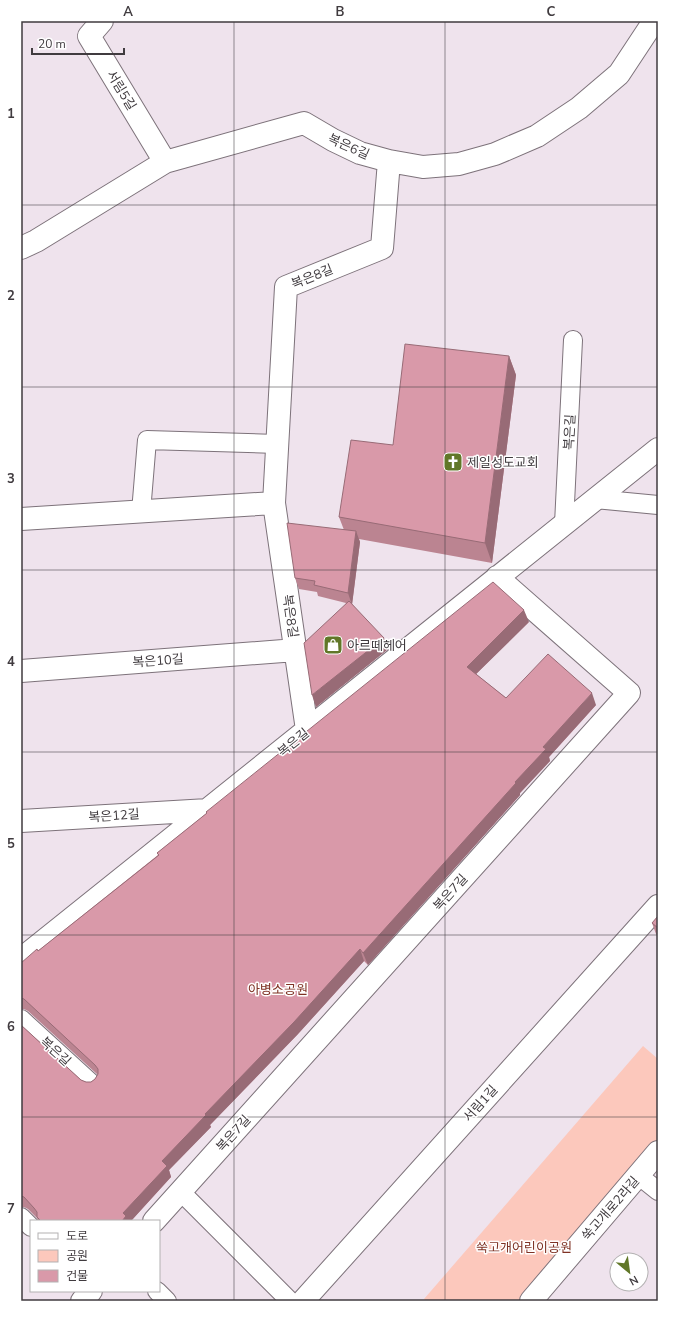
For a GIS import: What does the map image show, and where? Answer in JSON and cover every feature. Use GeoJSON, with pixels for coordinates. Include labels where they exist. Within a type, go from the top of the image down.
{"type":"FeatureCollection","features":[{"type":"Feature","properties":{"kind":"street","name":"서림5길"},"geometry":{"type":"LineString","coordinates":[[102,21],[89,36],[165,162]]}},
{"type":"Feature","properties":{"kind":"street","name":"복은6길"},"geometry":{"type":"LineString","coordinates":[[21,248],[36,241],[165,162],[304,123],[333,140],[360,153],[389,161],[423,167],[459,164],[495,154],[537,136],[579,108],[619,74],[654,21]]}},
{"type":"Feature","properties":{"kind":"street","name":"복은8길"},"geometry":{"type":"LineString","coordinates":[[307,730],[274,502],[286,287],[382,248],[389,161]]}},
{"type":"Feature","properties":{"kind":"street","name":"복은길"},"geometry":{"type":"LineString","coordinates":[[21,959],[658,449]]}},
{"type":"Feature","properties":{"kind":"street"},"geometry":{"type":"LineString","coordinates":[[21,520],[274,502]]}},
{"type":"Feature","properties":{"kind":"street","name":"복은7길"},"geometry":{"type":"LineString","coordinates":[[155,1220],[629,693],[498,577]]}},
{"type":"Feature","properties":{"kind":"street","name":"복은10길"},"geometry":{"type":"LineString","coordinates":[[21,670],[296,650]]}},
{"type":"Feature","properties":{"kind":"street","name":"복은12길"},"geometry":{"type":"LineString","coordinates":[[21,821],[208,810]]}},
{"type":"Feature","properties":{"kind":"street","name":"서림1길"},"geometry":{"type":"LineString","coordinates":[[303,1301],[658,906]]}},
{"type":"Feature","properties":{"kind":"street","name":"쑥고개로2라길"},"geometry":{"type":"LineString","coordinates":[[538,1299],[658,1152]]}},
{"type":"Feature","properties":{"kind":"street"},"geometry":{"type":"LineString","coordinates":[[82,1301],[90,1292]]}},
{"type":"Feature","properties":{"kind":"lane","name":"복은길"},"geometry":{"type":"LineString","coordinates":[[564,524],[573,340]]}},
{"type":"Feature","properties":{"kind":"lane"},"geometry":{"type":"LineString","coordinates":[[141,512],[147,440],[277,444]]}},
{"type":"Feature","properties":{"kind":"lane"},"geometry":{"type":"LineString","coordinates":[[595,499],[658,505]]}},
{"type":"Feature","properties":{"kind":"lane","name":"복은길"},"geometry":{"type":"LineString","coordinates":[[21,1019],[92,1084]]}},
{"type":"Feature","properties":{"kind":"lane"},"geometry":{"type":"LineString","coordinates":[[638,1175],[658,1191]]}},
{"type":"Feature","properties":{"kind":"lane"},"geometry":{"type":"LineString","coordinates":[[180,1192],[290,1301]]}},
{"type":"Feature","properties":{"kind":"lane"},"geometry":{"type":"LineString","coordinates":[[21,1217],[30,1226]]}},
{"type":"Feature","properties":{"kind":"lane"},"geometry":{"type":"LineString","coordinates":[[158,1292],[167,1301]]}},
{"type":"Feature","properties":{"kind":"green space","name":"쑥고개어린이공원"},"geometry":{"type":"Polygon","coordinates":[[[643,1046],[658,1059],[658,1152],[531,1301],[426,1301],[424,1299],[643,1046]]]}},
{"type":"Feature","properties":{"kind":"building","name":"제일성도교회"},"geometry":{"type":"Polygon","coordinates":[[[405,344],[509,356],[485,543],[339,517],[351,440],[393,445],[405,344]]]}},
{"type":"Feature","properties":{"kind":"building"},"geometry":{"type":"Polygon","coordinates":[[[287,523],[356,531],[348,593],[314,585],[315,581],[295,578],[287,523]]]}},
{"type":"Feature","properties":{"kind":"building"},"geometry":{"type":"Polygon","coordinates":[[[493,582],[524,610],[467,667],[506,698],[548,654],[592,693],[543,747],[546,749],[363,953],[360,949],[294,1022],[162,1161],[167,1166],[123,1213],[126,1216],[123,1220],[40,1220],[37,1217],[37,1212],[34,1208],[24,1197],[21,1196],[21,1025],[81,1080],[91,1082],[98,1074],[98,1069],[24,999],[21,998],[21,963],[159,855],[157,853],[207,813],[206,812],[493,582]]]}},
{"type":"Feature","properties":{"kind":"building"},"geometry":{"type":"Polygon","coordinates":[[[349,601],[384,638],[312,695],[304,643],[349,601]]]}},
{"type":"Feature","properties":{"kind":"building"},"geometry":{"type":"Polygon","coordinates":[[[658,916],[658,928],[652,923],[658,916]]]}},
{"type":"Feature","properties":{"kind":"place","name":"제일성도교회"},"geometry":{"type":"Point","coordinates":[453,462]}},
{"type":"Feature","properties":{"kind":"place","name":"아르떼헤어"},"geometry":{"type":"Point","coordinates":[333,645]}},
{"type":"Feature","properties":{"kind":"park label","name":"아병소공원"},"geometry":{"type":"Point","coordinates":[278,989]}}]}
